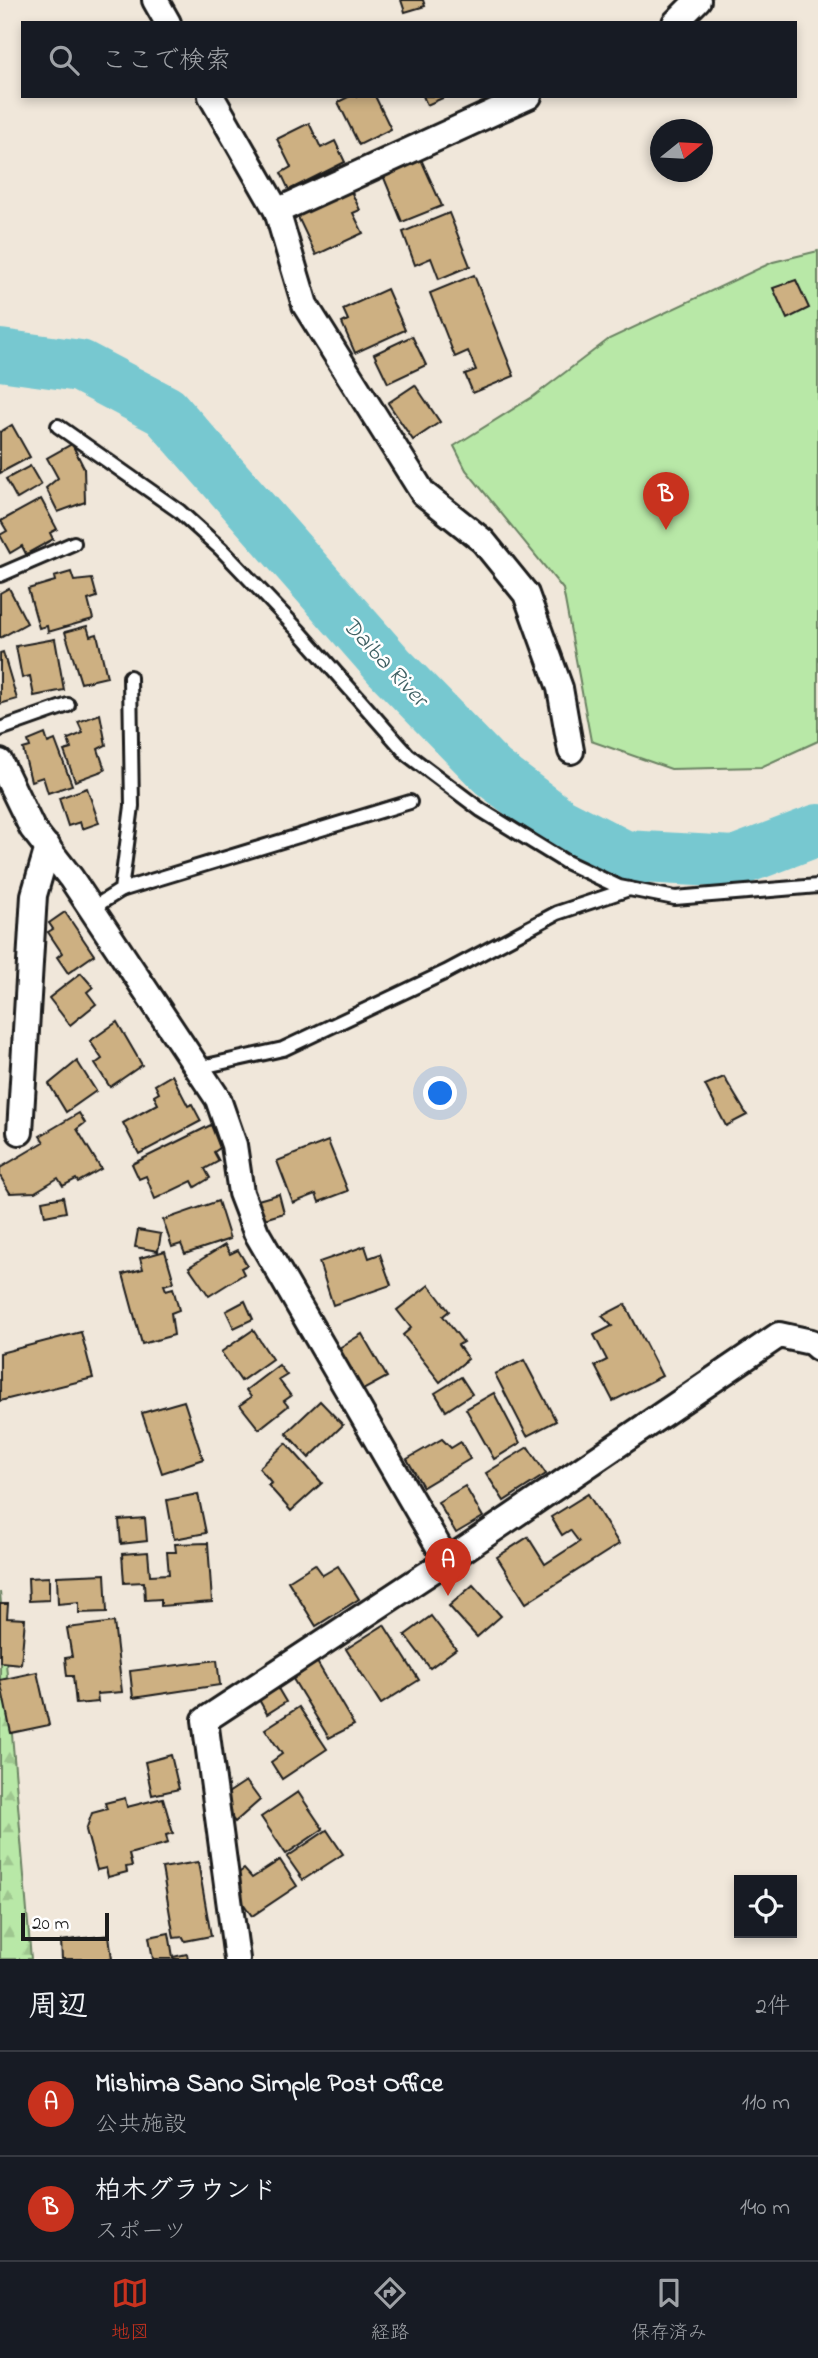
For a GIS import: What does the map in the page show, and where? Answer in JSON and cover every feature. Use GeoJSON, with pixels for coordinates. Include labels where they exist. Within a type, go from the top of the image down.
{"type":"FeatureCollection","features":[{"type":"Feature","properties":{"kind":"street"},"geometry":{"type":"LineString","coordinates":[[155,0],[168,21]]}},
{"type":"Feature","properties":{"kind":"street"},"geometry":{"type":"LineString","coordinates":[[677,21],[698,0]]}},
{"type":"Feature","properties":{"kind":"street"},"geometry":{"type":"LineString","coordinates":[[212,98],[277,211],[305,304],[423,493],[483,541],[526,594],[560,688],[571,751]]}},
{"type":"Feature","properties":{"kind":"street"},"geometry":{"type":"LineString","coordinates":[[277,211],[525,98]]}},
{"type":"Feature","properties":{"kind":"street"},"geometry":{"type":"LineString","coordinates":[[0,762],[32,828],[91,909],[218,1099],[234,1145],[241,1193],[257,1232],[447,1561]]}},
{"type":"Feature","properties":{"kind":"street"},"geometry":{"type":"LineString","coordinates":[[20,1132],[34,895],[48,848]]}},
{"type":"Feature","properties":{"kind":"street"},"geometry":{"type":"LineString","coordinates":[[237,1959],[205,1720],[447,1561],[779,1335],[811,1342],[818,1348]]}},
{"type":"Feature","properties":{"kind":"lane"},"geometry":{"type":"LineString","coordinates":[[58,426],[179,511],[212,542],[299,631],[408,755],[481,810],[565,861],[629,889],[675,898],[818,886]]}},
{"type":"Feature","properties":{"kind":"lane"},"geometry":{"type":"LineString","coordinates":[[0,575],[74,543]]}},
{"type":"Feature","properties":{"kind":"lane"},"geometry":{"type":"LineString","coordinates":[[121,890],[132,806],[130,677]]}},
{"type":"Feature","properties":{"kind":"lane"},"geometry":{"type":"LineString","coordinates":[[0,729],[68,705]]}},
{"type":"Feature","properties":{"kind":"lane"},"geometry":{"type":"LineString","coordinates":[[91,909],[121,890],[410,802]]}},
{"type":"Feature","properties":{"kind":"lane"},"geometry":{"type":"LineString","coordinates":[[197,1068],[283,1049],[446,972],[557,913],[629,889]]}},
{"type":"Feature","properties":{"kind":"green space"},"geometry":{"type":"Polygon","coordinates":[[[818,251],[818,741],[761,767],[671,769],[591,741],[563,589],[466,470],[454,446],[534,396],[609,339],[773,262],[818,251]]]}},
{"type":"Feature","properties":{"kind":"green space"},"geometry":{"type":"Polygon","coordinates":[[[0,1592],[31,1959],[0,1959],[0,1592]]]}},
{"type":"Feature","properties":{"kind":"building"},"geometry":{"type":"Polygon","coordinates":[[[401,0],[423,0],[425,6],[405,12],[401,0]]]}},
{"type":"Feature","properties":{"kind":"building"},"geometry":{"type":"Polygon","coordinates":[[[346,98],[376,98],[391,129],[359,145],[338,102],[346,98]]]}},
{"type":"Feature","properties":{"kind":"building"},"geometry":{"type":"Polygon","coordinates":[[[424,98],[443,98],[427,105],[424,98]]]}},
{"type":"Feature","properties":{"kind":"building"},"geometry":{"type":"Polygon","coordinates":[[[309,123],[321,148],[335,141],[345,162],[289,190],[281,173],[291,167],[277,139],[309,123]]]}},
{"type":"Feature","properties":{"kind":"building"},"geometry":{"type":"Polygon","coordinates":[[[420,157],[442,206],[402,222],[382,173],[420,157]]]}},
{"type":"Feature","properties":{"kind":"building"},"geometry":{"type":"Polygon","coordinates":[[[350,189],[360,210],[353,213],[363,233],[316,255],[297,215],[350,189]]]}},
{"type":"Feature","properties":{"kind":"building"},"geometry":{"type":"Polygon","coordinates":[[[449,213],[470,266],[439,279],[431,258],[415,265],[403,232],[449,213]]]}},
{"type":"Feature","properties":{"kind":"building"},"geometry":{"type":"Polygon","coordinates":[[[474,275],[514,376],[473,393],[465,374],[476,370],[468,351],[455,357],[430,293],[474,275]]]}},
{"type":"Feature","properties":{"kind":"building"},"geometry":{"type":"Polygon","coordinates":[[[796,280],[809,308],[787,319],[773,288],[796,280]]]}},
{"type":"Feature","properties":{"kind":"building"},"geometry":{"type":"Polygon","coordinates":[[[387,289],[405,330],[355,353],[342,323],[348,320],[343,309],[387,289]]]}},
{"type":"Feature","properties":{"kind":"building"},"geometry":{"type":"Polygon","coordinates":[[[412,336],[426,365],[388,383],[374,354],[412,336]]]}},
{"type":"Feature","properties":{"kind":"building"},"geometry":{"type":"Polygon","coordinates":[[[415,385],[440,422],[413,440],[388,403],[415,385]]]}},
{"type":"Feature","properties":{"kind":"building"},"geometry":{"type":"Polygon","coordinates":[[[12,425],[30,457],[0,473],[0,432],[12,425]]]}},
{"type":"Feature","properties":{"kind":"building"},"geometry":{"type":"Polygon","coordinates":[[[72,444],[84,468],[85,502],[58,512],[46,488],[58,478],[47,458],[72,444]]]}},
{"type":"Feature","properties":{"kind":"building"},"geometry":{"type":"Polygon","coordinates":[[[30,466],[41,485],[17,499],[6,479],[30,466]]]}},
{"type":"Feature","properties":{"kind":"building"},"geometry":{"type":"Polygon","coordinates":[[[41,499],[57,529],[50,533],[53,539],[26,554],[22,546],[10,553],[0,535],[7,531],[1,521],[41,499]]]}},
{"type":"Feature","properties":{"kind":"building"},"geometry":{"type":"Polygon","coordinates":[[[71,572],[74,581],[92,579],[97,597],[88,600],[93,619],[48,632],[47,626],[39,628],[28,589],[55,581],[54,577],[71,572]]]}},
{"type":"Feature","properties":{"kind":"building"},"geometry":{"type":"Polygon","coordinates":[[[9,588],[27,623],[0,638],[0,593],[9,588]]]}},
{"type":"Feature","properties":{"kind":"building"},"geometry":{"type":"Polygon","coordinates":[[[87,626],[90,636],[97,634],[107,677],[81,683],[65,632],[87,626]]]}},
{"type":"Feature","properties":{"kind":"building"},"geometry":{"type":"Polygon","coordinates":[[[55,639],[64,690],[34,696],[30,676],[22,678],[16,646],[55,639]]]}},
{"type":"Feature","properties":{"kind":"building"},"geometry":{"type":"Polygon","coordinates":[[[3,652],[17,699],[0,704],[0,653],[3,652]]]}},
{"type":"Feature","properties":{"kind":"building"},"geometry":{"type":"Polygon","coordinates":[[[100,714],[106,745],[98,749],[105,770],[75,781],[64,751],[71,749],[68,739],[83,733],[78,722],[100,714]]]}},
{"type":"Feature","properties":{"kind":"building"},"geometry":{"type":"Polygon","coordinates":[[[45,734],[48,743],[55,740],[72,785],[48,793],[43,777],[31,781],[23,749],[30,747],[28,741],[45,734]]]}},
{"type":"Feature","properties":{"kind":"building"},"geometry":{"type":"Polygon","coordinates":[[[87,788],[99,823],[82,829],[80,822],[68,826],[59,798],[87,788]]]}},
{"type":"Feature","properties":{"kind":"building"},"geometry":{"type":"Polygon","coordinates":[[[65,912],[94,955],[68,973],[57,957],[62,953],[48,932],[53,929],[49,923],[65,912]]]}},
{"type":"Feature","properties":{"kind":"building"},"geometry":{"type":"Polygon","coordinates":[[[81,973],[93,987],[87,992],[96,1004],[70,1025],[49,998],[81,973]]]}},
{"type":"Feature","properties":{"kind":"building"},"geometry":{"type":"Polygon","coordinates":[[[117,1022],[142,1065],[110,1087],[95,1064],[102,1059],[90,1041],[117,1022]]]}},
{"type":"Feature","properties":{"kind":"building"},"geometry":{"type":"Polygon","coordinates":[[[77,1061],[96,1091],[66,1112],[49,1084],[77,1061]]]}},
{"type":"Feature","properties":{"kind":"building"},"geometry":{"type":"Polygon","coordinates":[[[172,1075],[188,1106],[192,1104],[201,1121],[139,1154],[123,1123],[158,1104],[154,1096],[159,1093],[155,1085],[172,1075]]]}},
{"type":"Feature","properties":{"kind":"building"},"geometry":{"type":"Polygon","coordinates":[[[724,1077],[747,1115],[726,1126],[705,1085],[724,1077]]]}},
{"type":"Feature","properties":{"kind":"building"},"geometry":{"type":"Polygon","coordinates":[[[79,1113],[85,1123],[77,1129],[101,1169],[78,1182],[76,1179],[63,1186],[58,1178],[35,1192],[10,1193],[0,1176],[0,1168],[44,1142],[40,1136],[79,1113]]]}},
{"type":"Feature","properties":{"kind":"building"},"geometry":{"type":"Polygon","coordinates":[[[211,1125],[220,1148],[214,1152],[219,1161],[205,1169],[210,1178],[195,1187],[192,1181],[155,1199],[146,1176],[139,1179],[132,1164],[211,1125]]]}},
{"type":"Feature","properties":{"kind":"building"},"geometry":{"type":"Polygon","coordinates":[[[328,1141],[348,1191],[319,1202],[316,1194],[293,1203],[277,1161],[328,1141]]]}},
{"type":"Feature","properties":{"kind":"building"},"geometry":{"type":"Polygon","coordinates":[[[279,1194],[284,1213],[264,1219],[258,1200],[279,1194]]]}},
{"type":"Feature","properties":{"kind":"building"},"geometry":{"type":"Polygon","coordinates":[[[63,1197],[66,1212],[45,1216],[42,1201],[63,1197]]]}},
{"type":"Feature","properties":{"kind":"building"},"geometry":{"type":"Polygon","coordinates":[[[218,1201],[230,1239],[185,1254],[181,1244],[172,1247],[163,1220],[218,1201]]]}},
{"type":"Feature","properties":{"kind":"building"},"geometry":{"type":"Polygon","coordinates":[[[138,1230],[161,1234],[158,1251],[135,1247],[138,1230]]]}},
{"type":"Feature","properties":{"kind":"building"},"geometry":{"type":"Polygon","coordinates":[[[225,1245],[230,1254],[238,1250],[247,1265],[241,1268],[244,1274],[209,1296],[189,1267],[225,1245]]]}},
{"type":"Feature","properties":{"kind":"building"},"geometry":{"type":"Polygon","coordinates":[[[365,1246],[369,1258],[380,1254],[391,1285],[333,1305],[319,1262],[365,1246]]]}},
{"type":"Feature","properties":{"kind":"building"},"geometry":{"type":"Polygon","coordinates":[[[165,1251],[174,1282],[164,1285],[166,1290],[173,1288],[179,1310],[171,1313],[174,1335],[142,1344],[123,1274],[143,1269],[140,1258],[165,1251]]]}},
{"type":"Feature","properties":{"kind":"building"},"geometry":{"type":"Polygon","coordinates":[[[429,1285],[449,1311],[443,1316],[463,1342],[458,1345],[468,1359],[440,1382],[403,1335],[411,1328],[397,1310],[429,1285]]]}},
{"type":"Feature","properties":{"kind":"building"},"geometry":{"type":"Polygon","coordinates":[[[245,1301],[253,1319],[234,1328],[226,1311],[245,1301]]]}},
{"type":"Feature","properties":{"kind":"building"},"geometry":{"type":"Polygon","coordinates":[[[625,1304],[662,1376],[613,1401],[595,1366],[607,1360],[594,1335],[612,1326],[602,1316],[625,1304]]]}},
{"type":"Feature","properties":{"kind":"building"},"geometry":{"type":"Polygon","coordinates":[[[253,1330],[272,1359],[241,1381],[221,1352],[253,1330]]]}},
{"type":"Feature","properties":{"kind":"building"},"geometry":{"type":"Polygon","coordinates":[[[81,1332],[93,1378],[0,1401],[0,1353],[81,1332]]]}},
{"type":"Feature","properties":{"kind":"building"},"geometry":{"type":"Polygon","coordinates":[[[362,1334],[387,1377],[363,1390],[339,1348],[362,1334]]]}},
{"type":"Feature","properties":{"kind":"building"},"geometry":{"type":"Polygon","coordinates":[[[524,1360],[556,1421],[527,1436],[495,1374],[524,1360]]]}},
{"type":"Feature","properties":{"kind":"building"},"geometry":{"type":"Polygon","coordinates":[[[279,1365],[287,1375],[279,1380],[291,1396],[284,1401],[288,1406],[259,1429],[240,1405],[251,1397],[246,1390],[279,1365]]]}},
{"type":"Feature","properties":{"kind":"building"},"geometry":{"type":"Polygon","coordinates":[[[461,1377],[472,1394],[446,1411],[435,1393],[461,1377]]]}},
{"type":"Feature","properties":{"kind":"building"},"geometry":{"type":"Polygon","coordinates":[[[494,1393],[520,1443],[494,1459],[466,1409],[494,1393]]]}},
{"type":"Feature","properties":{"kind":"building"},"geometry":{"type":"Polygon","coordinates":[[[184,1401],[203,1459],[162,1473],[142,1413],[184,1401]]]}},
{"type":"Feature","properties":{"kind":"building"},"geometry":{"type":"Polygon","coordinates":[[[320,1401],[343,1425],[309,1458],[286,1433],[320,1401]]]}},
{"type":"Feature","properties":{"kind":"building"},"geometry":{"type":"Polygon","coordinates":[[[442,1439],[451,1448],[461,1442],[470,1459],[423,1487],[407,1459],[442,1439]]]}},
{"type":"Feature","properties":{"kind":"building"},"geometry":{"type":"Polygon","coordinates":[[[286,1443],[322,1483],[291,1511],[268,1485],[272,1483],[259,1468],[286,1443]]]}},
{"type":"Feature","properties":{"kind":"building"},"geometry":{"type":"Polygon","coordinates":[[[528,1447],[546,1474],[504,1501],[486,1473],[528,1447]]]}},
{"type":"Feature","properties":{"kind":"building"},"geometry":{"type":"Polygon","coordinates":[[[465,1486],[483,1517],[456,1533],[438,1502],[465,1486]]]}},
{"type":"Feature","properties":{"kind":"building"},"geometry":{"type":"Polygon","coordinates":[[[198,1494],[206,1533],[174,1539],[167,1500],[198,1494]]]}},
{"type":"Feature","properties":{"kind":"building"},"geometry":{"type":"Polygon","coordinates":[[[588,1494],[619,1544],[526,1603],[497,1557],[528,1537],[545,1564],[579,1542],[570,1530],[562,1535],[551,1517],[588,1494]]]}},
{"type":"Feature","properties":{"kind":"building"},"geometry":{"type":"Polygon","coordinates":[[[145,1518],[147,1541],[121,1544],[119,1520],[145,1518]]]}},
{"type":"Feature","properties":{"kind":"building"},"geometry":{"type":"Polygon","coordinates":[[[208,1543],[212,1602],[161,1606],[161,1599],[145,1600],[144,1582],[124,1583],[122,1554],[148,1552],[150,1575],[169,1574],[167,1552],[176,1552],[175,1544],[208,1543]]]}},
{"type":"Feature","properties":{"kind":"building"},"geometry":{"type":"Polygon","coordinates":[[[315,1564],[323,1575],[338,1566],[359,1599],[316,1626],[288,1581],[315,1564]]]}},
{"type":"Feature","properties":{"kind":"building"},"geometry":{"type":"Polygon","coordinates":[[[105,1574],[107,1612],[79,1613],[79,1602],[58,1604],[57,1576],[105,1574]]]}},
{"type":"Feature","properties":{"kind":"building"},"geometry":{"type":"Polygon","coordinates":[[[49,1577],[49,1600],[29,1601],[28,1578],[49,1577]]]}},
{"type":"Feature","properties":{"kind":"building"},"geometry":{"type":"Polygon","coordinates":[[[473,1585],[501,1616],[477,1637],[449,1606],[473,1585]]]}},
{"type":"Feature","properties":{"kind":"building"},"geometry":{"type":"Polygon","coordinates":[[[0,1604],[8,1604],[7,1618],[25,1619],[21,1664],[0,1662],[0,1604]]]}},
{"type":"Feature","properties":{"kind":"building"},"geometry":{"type":"Polygon","coordinates":[[[431,1616],[456,1649],[430,1668],[405,1635],[431,1616]]]}},
{"type":"Feature","properties":{"kind":"building"},"geometry":{"type":"Polygon","coordinates":[[[114,1622],[122,1692],[97,1694],[98,1702],[76,1704],[73,1676],[67,1676],[65,1658],[72,1657],[67,1628],[114,1622]]]}},
{"type":"Feature","properties":{"kind":"building"},"geometry":{"type":"Polygon","coordinates":[[[384,1625],[419,1680],[381,1704],[346,1649],[384,1625]]]}},
{"type":"Feature","properties":{"kind":"building"},"geometry":{"type":"Polygon","coordinates":[[[217,1660],[220,1685],[133,1698],[130,1671],[217,1660]]]}},
{"type":"Feature","properties":{"kind":"building"},"geometry":{"type":"Polygon","coordinates":[[[317,1662],[354,1725],[329,1738],[293,1679],[317,1662]]]}},
{"type":"Feature","properties":{"kind":"building"},"geometry":{"type":"Polygon","coordinates":[[[37,1672],[49,1725],[11,1733],[0,1680],[37,1672]]]}},
{"type":"Feature","properties":{"kind":"building"},"geometry":{"type":"Polygon","coordinates":[[[276,1685],[286,1702],[267,1714],[257,1696],[276,1685]]]}},
{"type":"Feature","properties":{"kind":"building"},"geometry":{"type":"Polygon","coordinates":[[[299,1707],[327,1749],[282,1779],[271,1762],[282,1754],[265,1729],[299,1707]]]}},
{"type":"Feature","properties":{"kind":"building"},"geometry":{"type":"Polygon","coordinates":[[[171,1755],[179,1789],[152,1795],[145,1762],[171,1755]]]}},
{"type":"Feature","properties":{"kind":"building"},"geometry":{"type":"Polygon","coordinates":[[[246,1781],[260,1800],[235,1822],[228,1814],[225,1795],[246,1781]]]}},
{"type":"Feature","properties":{"kind":"building"},"geometry":{"type":"Polygon","coordinates":[[[298,1792],[323,1829],[286,1854],[261,1817],[298,1792]]]}},
{"type":"Feature","properties":{"kind":"building"},"geometry":{"type":"Polygon","coordinates":[[[125,1798],[127,1807],[163,1798],[173,1833],[166,1835],[168,1843],[129,1854],[132,1866],[126,1867],[127,1872],[108,1877],[106,1868],[97,1870],[86,1830],[92,1813],[107,1809],[105,1803],[125,1798]]]}},
{"type":"Feature","properties":{"kind":"building"},"geometry":{"type":"Polygon","coordinates":[[[327,1830],[343,1854],[303,1880],[287,1857],[327,1830]]]}},
{"type":"Feature","properties":{"kind":"building"},"geometry":{"type":"Polygon","coordinates":[[[280,1860],[297,1886],[252,1916],[243,1903],[236,1875],[244,1869],[252,1878],[280,1860]]]}},
{"type":"Feature","properties":{"kind":"building"},"geometry":{"type":"Polygon","coordinates":[[[198,1862],[211,1936],[185,1941],[183,1937],[174,1938],[162,1868],[198,1862]]]}},
{"type":"Feature","properties":{"kind":"building"},"geometry":{"type":"Polygon","coordinates":[[[169,1933],[173,1957],[187,1954],[188,1959],[153,1959],[149,1937],[169,1933]]]}},
{"type":"Feature","properties":{"kind":"building"},"geometry":{"type":"Polygon","coordinates":[[[109,1935],[112,1959],[62,1959],[61,1941],[109,1935]]]}},
{"type":"Feature","properties":{"kind":"waterway","name":"Daiba River"},"geometry":{"type":"LineString","coordinates":[[0,355],[80,366],[165,411],[389,666],[492,772],[558,822],[624,856],[734,862],[818,830]]}},
{"type":"Feature","properties":{"kind":"place","name":"柏木グラウンド"},"geometry":{"type":"Point","coordinates":[666,530]}},
{"type":"Feature","properties":{"kind":"place","name":"Mishima Sano Simple Post Office"},"geometry":{"type":"Point","coordinates":[448,1596]}}]}
